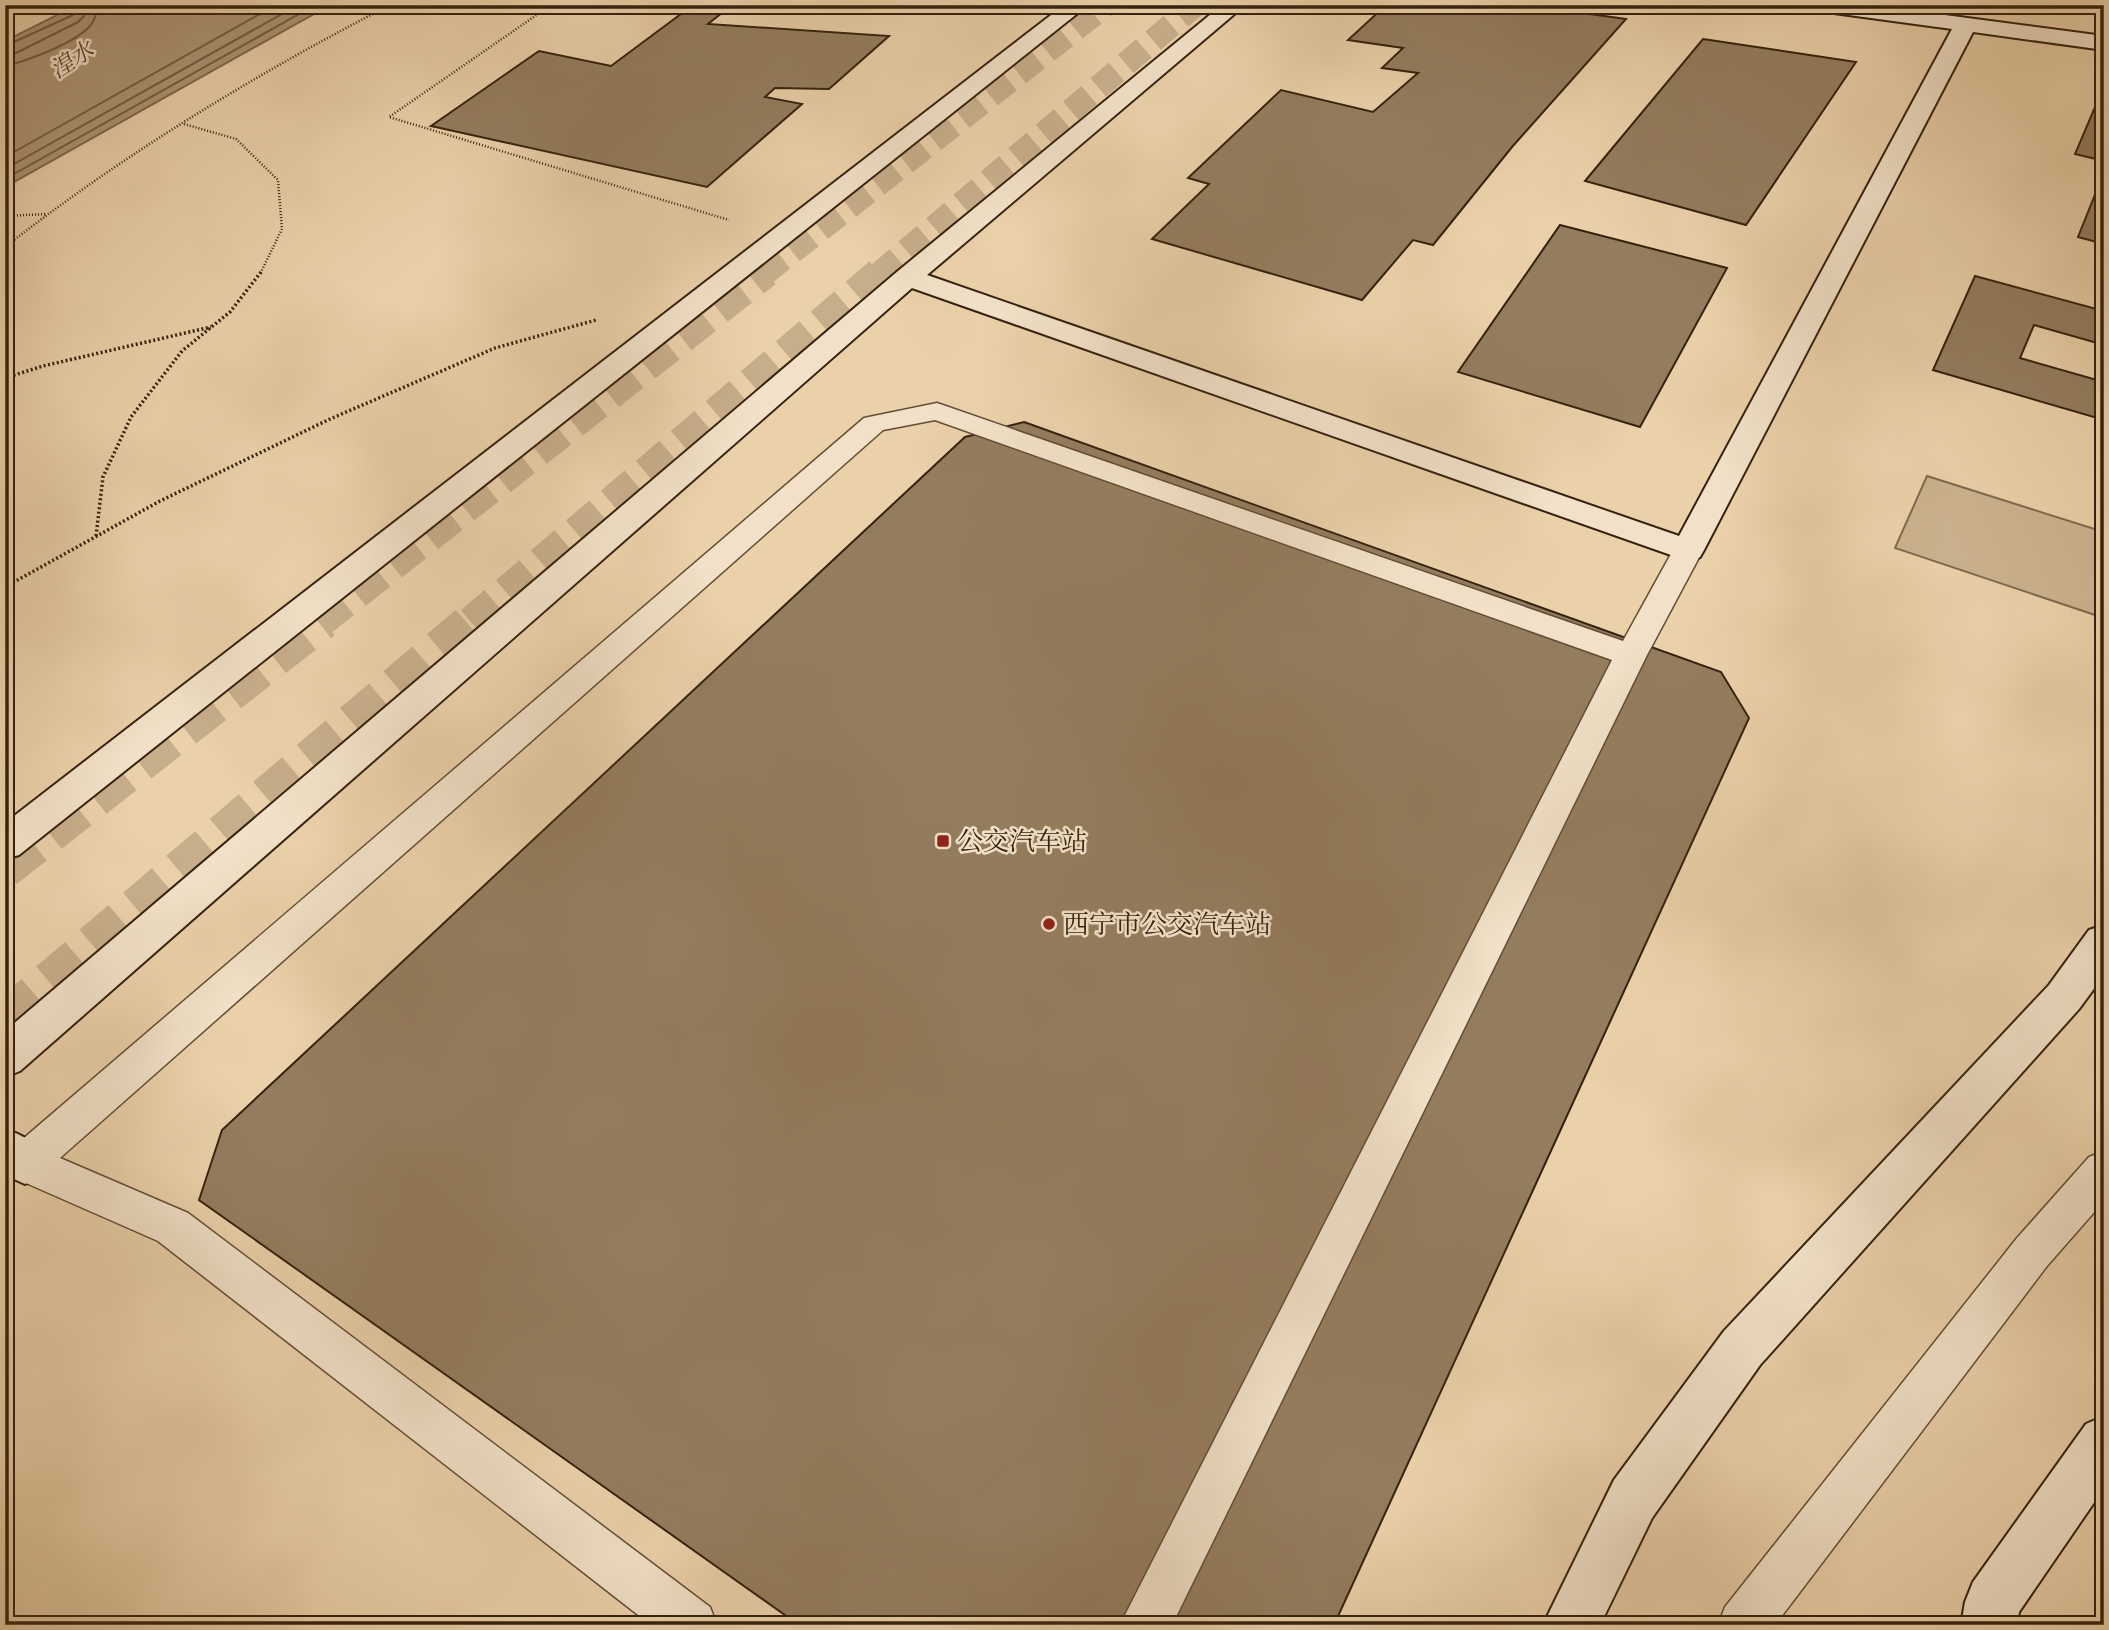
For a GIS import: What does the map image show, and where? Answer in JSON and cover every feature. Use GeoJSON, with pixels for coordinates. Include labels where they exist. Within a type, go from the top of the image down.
{"type":"FeatureCollection","features":[{"type":"Feature","properties":{"kind":"street"},"geometry":{"type":"LineString","coordinates":[[5,844],[1077,5]]}},
{"type":"Feature","properties":{"kind":"street"},"geometry":{"type":"LineString","coordinates":[[5,1058],[908,277],[1235,5]]}},
{"type":"Feature","properties":{"kind":"street"},"geometry":{"type":"LineString","coordinates":[[1819,5],[2104,43]]}},
{"type":"Feature","properties":{"kind":"street"},"geometry":{"type":"LineString","coordinates":[[2094,5],[2104,6]]}},
{"type":"Feature","properties":{"kind":"street"},"geometry":{"type":"LineString","coordinates":[[908,277],[1688,550],[1965,26]]}},
{"type":"Feature","properties":{"kind":"street"},"geometry":{"type":"LineString","coordinates":[[1571,1625],[1633,1499],[1742,1348],[2064,997],[2104,942]]}},
{"type":"Feature","properties":{"kind":"street"},"geometry":{"type":"LineString","coordinates":[[1989,1625],[1993,1602],[2104,1442]]}},
{"type":"Feature","properties":{"kind":"lane"},"geometry":{"type":"LineString","coordinates":[[692,1625],[173,1227],[15,1156],[874,424],[937,411],[1631,655]]}},
{"type":"Feature","properties":{"kind":"lane"},"geometry":{"type":"LineString","coordinates":[[1145,1625],[1631,655],[1688,550]]}},
{"type":"Feature","properties":{"kind":"lane"},"geometry":{"type":"LineString","coordinates":[[1743,1625],[2032,1252],[2104,1170]]}},
{"type":"Feature","properties":{"kind":"path"},"geometry":{"type":"LineString","coordinates":[[5,247],[48,214],[184,124],[322,39],[390,5]]}},
{"type":"Feature","properties":{"kind":"path"},"geometry":{"type":"LineString","coordinates":[[551,5],[389,117],[782,236]]}},
{"type":"Feature","properties":{"kind":"path"},"geometry":{"type":"LineString","coordinates":[[96,537],[103,477],[131,417],[182,351],[230,312],[261,271],[282,229],[278,180],[236,139],[184,124]]}},
{"type":"Feature","properties":{"kind":"path"},"geometry":{"type":"LineString","coordinates":[[5,216],[48,214]]}},
{"type":"Feature","properties":{"kind":"path"},"geometry":{"type":"LineString","coordinates":[[5,587],[196,484],[330,419],[495,348],[602,318]]}},
{"type":"Feature","properties":{"kind":"path"},"geometry":{"type":"LineString","coordinates":[[5,378],[43,366],[212,327]]}},
{"type":"Feature","properties":{"kind":"shaded area"},"geometry":{"type":"Polygon","coordinates":[[[1927,476],[2104,532],[2104,618],[1895,548],[1927,476]]]}},
{"type":"Feature","properties":{"kind":"water","name":"湟水"},"geometry":{"type":"Polygon","coordinates":[[[77,5],[330,5],[5,187],[5,41],[77,5]]]}},
{"type":"Feature","properties":{"kind":"building"},"geometry":{"type":"Polygon","coordinates":[[[693,5],[732,5],[708,24],[889,36],[829,89],[775,88],[765,97],[802,104],[707,187],[431,126],[539,51],[611,66],[693,5]]]}},
{"type":"Feature","properties":{"kind":"building"},"geometry":{"type":"Polygon","coordinates":[[[1386,5],[1524,5],[1626,19],[1512,147],[1433,245],[1413,240],[1362,300],[1152,239],[1209,184],[1188,178],[1281,90],[1373,112],[1418,73],[1382,68],[1403,48],[1348,40],[1386,5]]]}},
{"type":"Feature","properties":{"kind":"building"},"geometry":{"type":"Polygon","coordinates":[[[1703,39],[1856,62],[1746,225],[1585,181],[1703,39]]]}},
{"type":"Feature","properties":{"kind":"building"},"geometry":{"type":"Polygon","coordinates":[[[2101,93],[2104,94],[2104,161],[2075,154],[2101,93]]]}},
{"type":"Feature","properties":{"kind":"building"},"geometry":{"type":"Polygon","coordinates":[[[2104,172],[2104,244],[2078,237],[2104,172]]]}},
{"type":"Feature","properties":{"kind":"building"},"geometry":{"type":"Polygon","coordinates":[[[1560,225],[1727,268],[1640,427],[1458,372],[1560,225]]]}},
{"type":"Feature","properties":{"kind":"building"},"geometry":{"type":"Polygon","coordinates":[[[1975,276],[2104,311],[2104,345],[2034,325],[2020,358],[2104,382],[2104,420],[1933,370],[1975,276]]]}},
{"type":"Feature","properties":{"kind":"building","name":"西宁市公交汽车站"},"geometry":{"type":"Polygon","coordinates":[[[1024,422],[1721,672],[1749,718],[1334,1625],[799,1625],[199,1200],[222,1130],[965,437],[1024,422]]]}},
{"type":"Feature","properties":{"kind":"tunnel"},"geometry":{"type":"LineString","coordinates":[[764,274],[1106,5]]}},
{"type":"Feature","properties":{"kind":"tunnel"},"geometry":{"type":"LineString","coordinates":[[879,274],[1195,5]]}},
{"type":"Feature","properties":{"kind":"tunnel"},"geometry":{"type":"LineString","coordinates":[[320,622],[766,272]]}},
{"type":"Feature","properties":{"kind":"tunnel"},"geometry":{"type":"LineString","coordinates":[[471,622],[881,272]]}},
{"type":"Feature","properties":{"kind":"tunnel"},"geometry":{"type":"LineString","coordinates":[[5,869],[323,620]]}},
{"type":"Feature","properties":{"kind":"tunnel"},"geometry":{"type":"LineString","coordinates":[[5,1018],[473,620]]}},
{"type":"Feature","properties":{"kind":"place","name":"公交汽车站"},"geometry":{"type":"Point","coordinates":[943,841]}},
{"type":"Feature","properties":{"kind":"place","name":"西宁市公交汽车站"},"geometry":{"type":"Point","coordinates":[1049,924]}}]}
